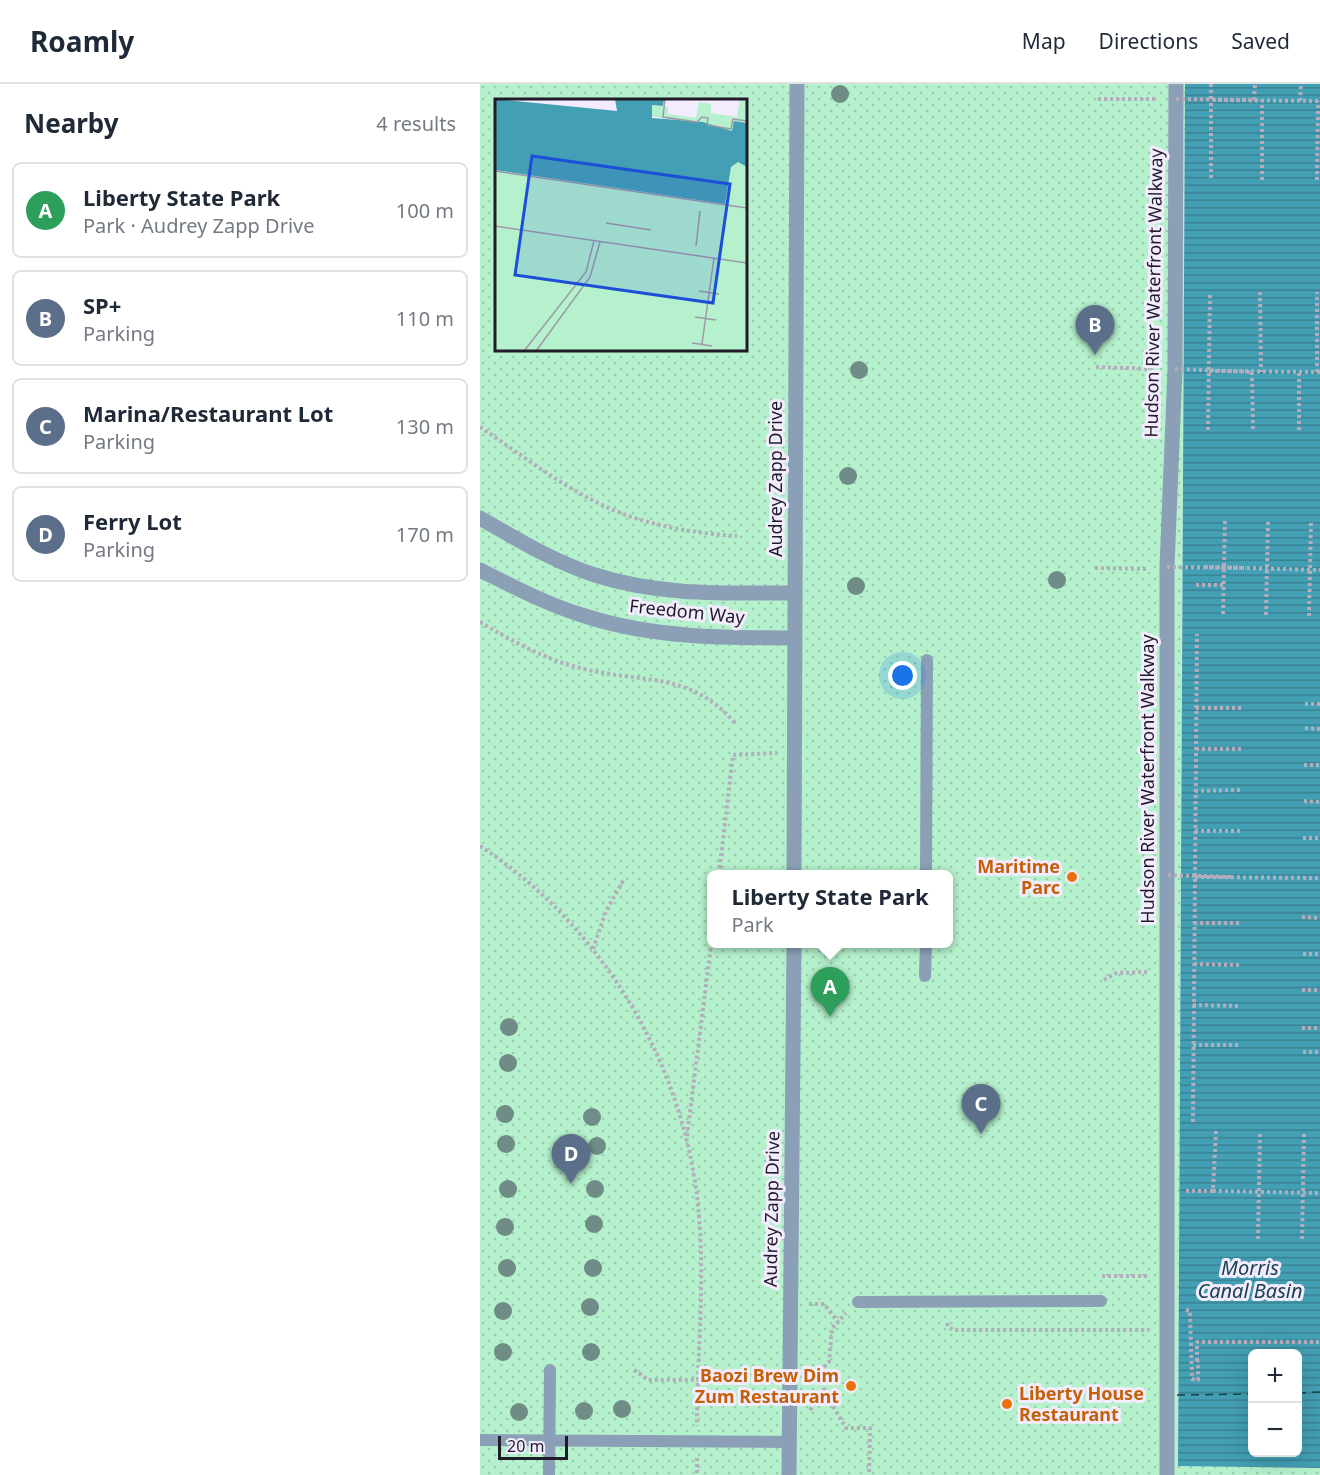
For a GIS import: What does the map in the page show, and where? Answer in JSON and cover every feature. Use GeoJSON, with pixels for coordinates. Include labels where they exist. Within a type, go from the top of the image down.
{"type":"FeatureCollection","features":[{"type":"Feature","properties":{"kind":"street","name":"Audrey Zapp Drive"},"geometry":{"type":"LineString","coordinates":[[794,870],[797,84]]}},
{"type":"Feature","properties":{"kind":"street","name":"Hudson River Waterfront Walkway"},"geometry":{"type":"LineString","coordinates":[[1167,1475],[1167,568],[1175,369],[1176,92]]}},
{"type":"Feature","properties":{"kind":"street","name":"Freedom Way"},"geometry":{"type":"LineString","coordinates":[[480,518],[555,559],[616,581],[668,591],[795,593]]}},
{"type":"Feature","properties":{"kind":"street","name":"Freedom Way"},"geometry":{"type":"LineString","coordinates":[[480,570],[540,600],[617,625],[660,633],[711,637],[794,638]]}},
{"type":"Feature","properties":{"kind":"street","name":"Audrey Zapp Drive"},"geometry":{"type":"LineString","coordinates":[[789,1475],[794,948]]}},
{"type":"Feature","properties":{"kind":"lane"},"geometry":{"type":"LineString","coordinates":[[926,870],[927,660]]}},
{"type":"Feature","properties":{"kind":"lane"},"geometry":{"type":"LineString","coordinates":[[925,976],[926,948]]}},
{"type":"Feature","properties":{"kind":"lane"},"geometry":{"type":"LineString","coordinates":[[858,1302],[1101,1301]]}},
{"type":"Feature","properties":{"kind":"lane"},"geometry":{"type":"LineString","coordinates":[[549,1475],[550,1370]]}},
{"type":"Feature","properties":{"kind":"lane"},"geometry":{"type":"LineString","coordinates":[[480,1440],[790,1442]]}},
{"type":"Feature","properties":{"kind":"path"},"geometry":{"type":"LineString","coordinates":[[1211,84],[1211,178]]}},
{"type":"Feature","properties":{"kind":"path"},"geometry":{"type":"LineString","coordinates":[[1255,84],[1259,100],[1262,180]]}},
{"type":"Feature","properties":{"kind":"path"},"geometry":{"type":"LineString","coordinates":[[1300,100],[1301,84]]}},
{"type":"Feature","properties":{"kind":"path"},"geometry":{"type":"LineString","coordinates":[[1098,99],[1176,92],[1259,100]]}},
{"type":"Feature","properties":{"kind":"path"},"geometry":{"type":"LineString","coordinates":[[1211,100],[1319,101],[1317,180]]}},
{"type":"Feature","properties":{"kind":"path"},"geometry":{"type":"LineString","coordinates":[[1208,430],[1210,292]]}},
{"type":"Feature","properties":{"kind":"path"},"geometry":{"type":"LineString","coordinates":[[1260,292],[1261,372]]}},
{"type":"Feature","properties":{"kind":"path"},"geometry":{"type":"LineString","coordinates":[[1209,371],[1318,372],[1317,292]]}},
{"type":"Feature","properties":{"kind":"path"},"geometry":{"type":"LineString","coordinates":[[1096,367],[1252,372]]}},
{"type":"Feature","properties":{"kind":"path"},"geometry":{"type":"LineString","coordinates":[[1252,372],[1253,430]]}},
{"type":"Feature","properties":{"kind":"path"},"geometry":{"type":"LineString","coordinates":[[1299,372],[1299,430]]}},
{"type":"Feature","properties":{"kind":"path"},"geometry":{"type":"LineString","coordinates":[[480,427],[560,481],[605,507],[657,525],[737,536]]}},
{"type":"Feature","properties":{"kind":"path"},"geometry":{"type":"LineString","coordinates":[[1223,614],[1225,519]]}},
{"type":"Feature","properties":{"kind":"path"},"geometry":{"type":"LineString","coordinates":[[1266,615],[1268,520]]}},
{"type":"Feature","properties":{"kind":"path"},"geometry":{"type":"LineString","coordinates":[[1309,616],[1311,522]]}},
{"type":"Feature","properties":{"kind":"path"},"geometry":{"type":"LineString","coordinates":[[1095,567],[1246,568]]}},
{"type":"Feature","properties":{"kind":"path"},"geometry":{"type":"LineString","coordinates":[[1205,567],[1320,570]]}},
{"type":"Feature","properties":{"kind":"path"},"geometry":{"type":"LineString","coordinates":[[1196,585],[1224,585]]}},
{"type":"Feature","properties":{"kind":"path"},"geometry":{"type":"LineString","coordinates":[[480,622],[519,645],[558,662],[581,668],[672,682],[687,687],[712,700],[735,723]]}},
{"type":"Feature","properties":{"kind":"path"},"geometry":{"type":"LineString","coordinates":[[1193,1122],[1197,634]]}},
{"type":"Feature","properties":{"kind":"path"},"geometry":{"type":"LineString","coordinates":[[1305,704],[1320,704]]}},
{"type":"Feature","properties":{"kind":"path"},"geometry":{"type":"LineString","coordinates":[[1196,708],[1243,708]]}},
{"type":"Feature","properties":{"kind":"path"},"geometry":{"type":"LineString","coordinates":[[1305,729],[1320,729]]}},
{"type":"Feature","properties":{"kind":"path"},"geometry":{"type":"LineString","coordinates":[[1196,749],[1243,749]]}},
{"type":"Feature","properties":{"kind":"path"},"geometry":{"type":"LineString","coordinates":[[720,870],[734,754],[794,752]]}},
{"type":"Feature","properties":{"kind":"path"},"geometry":{"type":"LineString","coordinates":[[1304,765],[1320,765]]}},
{"type":"Feature","properties":{"kind":"path"},"geometry":{"type":"LineString","coordinates":[[1195,791],[1242,790]]}},
{"type":"Feature","properties":{"kind":"path"},"geometry":{"type":"LineString","coordinates":[[1304,801],[1320,801]]}},
{"type":"Feature","properties":{"kind":"path"},"geometry":{"type":"LineString","coordinates":[[1195,831],[1242,831]]}},
{"type":"Feature","properties":{"kind":"path"},"geometry":{"type":"LineString","coordinates":[[1303,838],[1320,838]]}},
{"type":"Feature","properties":{"kind":"path"},"geometry":{"type":"LineString","coordinates":[[480,846],[530,884],[564,916],[593,949],[631,1004],[664,1072],[686,1140],[694,1176],[700,1237],[697,1475]]}},
{"type":"Feature","properties":{"kind":"path"},"geometry":{"type":"LineString","coordinates":[[1168,875],[1234,877]]}},
{"type":"Feature","properties":{"kind":"path"},"geometry":{"type":"LineString","coordinates":[[1194,877],[1320,878]]}},
{"type":"Feature","properties":{"kind":"path"},"geometry":{"type":"LineString","coordinates":[[593,949],[606,911],[624,879]]}},
{"type":"Feature","properties":{"kind":"path"},"geometry":{"type":"LineString","coordinates":[[1302,917],[1320,918]]}},
{"type":"Feature","properties":{"kind":"path"},"geometry":{"type":"LineString","coordinates":[[1194,923],[1241,923]]}},
{"type":"Feature","properties":{"kind":"path"},"geometry":{"type":"LineString","coordinates":[[686,1140],[710,948]]}},
{"type":"Feature","properties":{"kind":"path"},"geometry":{"type":"LineString","coordinates":[[1303,954],[1320,954]]}},
{"type":"Feature","properties":{"kind":"path"},"geometry":{"type":"LineString","coordinates":[[1194,964],[1241,964]]}},
{"type":"Feature","properties":{"kind":"path"},"geometry":{"type":"LineString","coordinates":[[1104,980],[1116,973],[1167,972]]}},
{"type":"Feature","properties":{"kind":"path"},"geometry":{"type":"LineString","coordinates":[[1302,990],[1320,990]]}},
{"type":"Feature","properties":{"kind":"path"},"geometry":{"type":"LineString","coordinates":[[1193,1005],[1240,1006]]}},
{"type":"Feature","properties":{"kind":"path"},"geometry":{"type":"LineString","coordinates":[[1302,1028],[1320,1028]]}},
{"type":"Feature","properties":{"kind":"path"},"geometry":{"type":"LineString","coordinates":[[1193,1045],[1240,1045]]}},
{"type":"Feature","properties":{"kind":"path"},"geometry":{"type":"LineString","coordinates":[[1302,1052],[1320,1052]]}},
{"type":"Feature","properties":{"kind":"path"},"geometry":{"type":"LineString","coordinates":[[1216,1131],[1213,1191],[1245,1192]]}},
{"type":"Feature","properties":{"kind":"path"},"geometry":{"type":"LineString","coordinates":[[1258,1239],[1260,1131]]}},
{"type":"Feature","properties":{"kind":"path"},"geometry":{"type":"LineString","coordinates":[[1302,1239],[1304,1133]]}},
{"type":"Feature","properties":{"kind":"path"},"geometry":{"type":"LineString","coordinates":[[1167,1190],[1320,1193]]}},
{"type":"Feature","properties":{"kind":"path"},"geometry":{"type":"LineString","coordinates":[[1102,1276],[1167,1276]]}},
{"type":"Feature","properties":{"kind":"path"},"geometry":{"type":"LineString","coordinates":[[858,1302],[832,1328],[829,1362],[823,1368],[824,1391],[846,1428],[870,1428],[869,1475]]}},
{"type":"Feature","properties":{"kind":"path"},"geometry":{"type":"LineString","coordinates":[[790,1303],[824,1304],[838,1322]]}},
{"type":"Feature","properties":{"kind":"path"},"geometry":{"type":"LineString","coordinates":[[1167,1309],[1190,1311],[1192,1379],[1198,1380],[1197,1342],[1320,1342]]}},
{"type":"Feature","properties":{"kind":"path"},"geometry":{"type":"LineString","coordinates":[[947,1323],[948,1327],[954,1330],[1167,1330]]}},
{"type":"Feature","properties":{"kind":"path"},"geometry":{"type":"LineString","coordinates":[[1197,1361],[1198,1354]]}},
{"type":"Feature","properties":{"kind":"path"},"geometry":{"type":"LineString","coordinates":[[634,1370],[648,1380],[698,1380],[789,1372]]}},
{"type":"Feature","properties":{"kind":"path"},"geometry":{"type":"LineString","coordinates":[[810,1420],[810,1409],[824,1391]]}},
{"type":"Feature","properties":{"kind":"green space"},"geometry":{"type":"Polygon","coordinates":[[[480,84],[1185,84],[1178,1465],[1320,1468],[1320,1475],[480,1475],[480,84]]]}},
{"type":"Feature","properties":{"kind":"water","name":"Morris Canal Basin"},"geometry":{"type":"Polygon","coordinates":[[[1185,84],[1320,84],[1320,1468],[1178,1466],[1185,84]]]}},
{"type":"Feature","properties":{"kind":"ferry route"},"geometry":{"type":"LineString","coordinates":[[1302,1393],[1320,1392]]}},
{"type":"Feature","properties":{"kind":"ferry route"},"geometry":{"type":"LineString","coordinates":[[1177,1395],[1248,1394]]}},
{"type":"Feature","properties":{"kind":"place","name":"SP+"},"geometry":{"type":"Point","coordinates":[1095,355]}},
{"type":"Feature","properties":{"kind":"place","name":"Maritime Parc"},"geometry":{"type":"Point","coordinates":[1072,877]}},
{"type":"Feature","properties":{"kind":"place","name":"Liberty State Park"},"geometry":{"type":"Point","coordinates":[830,1017]}},
{"type":"Feature","properties":{"kind":"place","name":"Marina/Restaurant Lot"},"geometry":{"type":"Point","coordinates":[981,1134]}},
{"type":"Feature","properties":{"kind":"place","name":"Ferry Lot"},"geometry":{"type":"Point","coordinates":[571,1184]}},
{"type":"Feature","properties":{"kind":"place","name":"Baozi Brew Dim Zum Restaurant"},"geometry":{"type":"Point","coordinates":[851,1386]}},
{"type":"Feature","properties":{"kind":"place","name":"Liberty House Restaurant"},"geometry":{"type":"Point","coordinates":[1007,1404]}}]}
